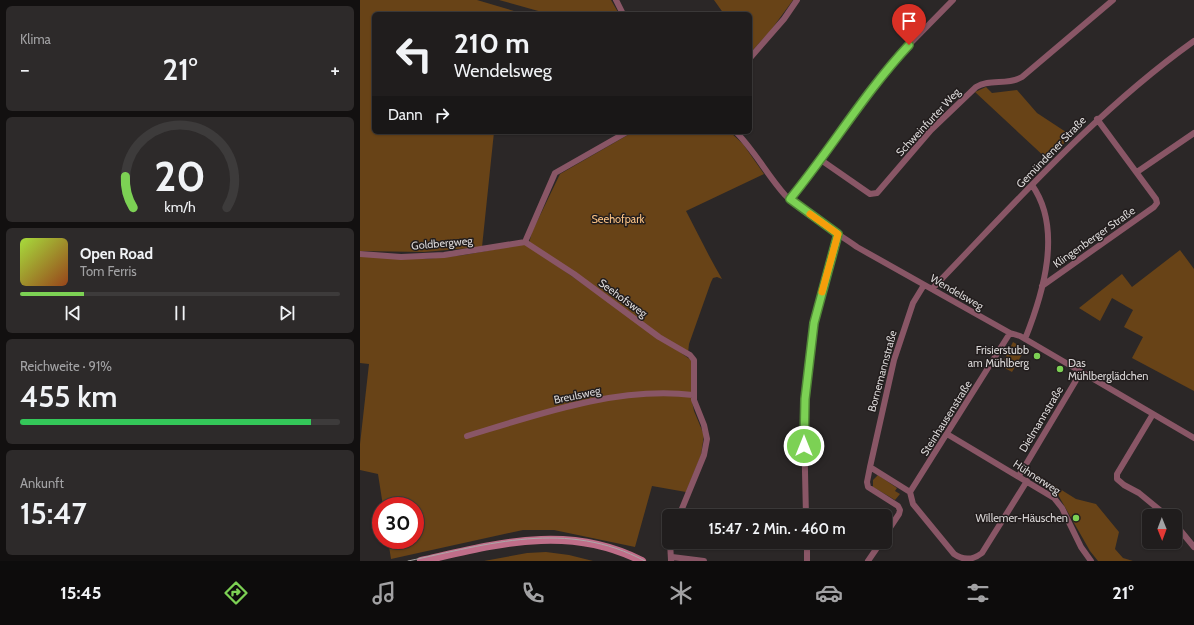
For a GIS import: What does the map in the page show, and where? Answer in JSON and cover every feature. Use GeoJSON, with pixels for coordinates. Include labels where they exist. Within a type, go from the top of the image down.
{"type":"FeatureCollection","features":[{"type":"Feature","properties":{"kind":"main road"},"geometry":{"type":"LineString","coordinates":[[422,561],[507,543],[547,539],[602,546],[627,554],[642,561]]}},
{"type":"Feature","properties":{"kind":"street"},"geometry":{"type":"LineString","coordinates":[[616,0],[622,12]]}},
{"type":"Feature","properties":{"kind":"street"},"geometry":{"type":"LineString","coordinates":[[752,56],[784,19],[797,0]]}},
{"type":"Feature","properties":{"kind":"street"},"geometry":{"type":"LineString","coordinates":[[790,199],[900,54],[953,0]]}},
{"type":"Feature","properties":{"kind":"street","name":"Schweinfurter Weg"},"geometry":{"type":"LineString","coordinates":[[821,160],[870,194],[874,195],[878,193],[935,126],[976,87],[987,82],[1010,82],[1022,77],[1113,0]]}},
{"type":"Feature","properties":{"kind":"street","name":"Gemündener Straße"},"geometry":{"type":"LineString","coordinates":[[932,289],[1072,143],[1097,119],[1146,77],[1194,41]]}},
{"type":"Feature","properties":{"kind":"street"},"geometry":{"type":"LineString","coordinates":[[1097,119],[1137,172],[1194,133]]}},
{"type":"Feature","properties":{"kind":"street"},"geometry":{"type":"LineString","coordinates":[[525,242],[555,173],[623,134]]}},
{"type":"Feature","properties":{"kind":"street","name":"Wendelsweg"},"geometry":{"type":"LineString","coordinates":[[738,134],[745,140],[770,176],[790,199],[857,247],[1010,333],[1025,339],[1194,438]]}},
{"type":"Feature","properties":{"kind":"street","name":"Klingenberger Straße"},"geometry":{"type":"LineString","coordinates":[[1042,286],[1157,204],[1156,199],[1137,172]]}},
{"type":"Feature","properties":{"kind":"street"},"geometry":{"type":"LineString","coordinates":[[1025,339],[1034,317],[1047,258],[1046,215],[1041,199],[1032,185]]}},
{"type":"Feature","properties":{"kind":"street"},"geometry":{"type":"LineString","coordinates":[[806,509],[804,427],[807,376],[814,323],[838,234]]}},
{"type":"Feature","properties":{"kind":"street","name":"Goldbergweg"},"geometry":{"type":"LineString","coordinates":[[360,254],[401,257],[444,255],[525,242]]}},
{"type":"Feature","properties":{"kind":"street","name":"Seehofsweg"},"geometry":{"type":"LineString","coordinates":[[525,242],[574,274],[659,337],[690,355],[694,360],[693,395]]}},
{"type":"Feature","properties":{"kind":"street","name":"Bornemannstraße"},"geometry":{"type":"LineString","coordinates":[[892,524],[899,514],[900,510],[898,506],[868,487],[867,482],[894,360],[913,303],[924,284]]}},
{"type":"Feature","properties":{"kind":"street","name":"Steinhausenstraße"},"geometry":{"type":"LineString","coordinates":[[910,492],[1010,333]]}},
{"type":"Feature","properties":{"kind":"street","name":"Dielmannstraße"},"geometry":{"type":"LineString","coordinates":[[1019,476],[1081,372]]}},
{"type":"Feature","properties":{"kind":"street","name":"Breulsweg"},"geometry":{"type":"LineString","coordinates":[[467,436],[530,416],[607,399],[661,392],[693,395]]}},
{"type":"Feature","properties":{"kind":"street"},"geometry":{"type":"LineString","coordinates":[[682,509],[704,455],[707,439],[707,433],[696,407],[693,395]]}},
{"type":"Feature","properties":{"kind":"street"},"geometry":{"type":"LineString","coordinates":[[1153,414],[1117,477],[1118,480],[1139,493],[1159,509]]}},
{"type":"Feature","properties":{"kind":"street","name":"Hühnerweg"},"geometry":{"type":"LineString","coordinates":[[947,434],[1019,476],[1058,501],[1081,547],[1091,561]]}},
{"type":"Feature","properties":{"kind":"street"},"geometry":{"type":"LineString","coordinates":[[870,467],[910,492],[913,504],[950,549],[958,556],[968,559],[982,553],[1027,481]]}},
{"type":"Feature","properties":{"kind":"street"},"geometry":{"type":"LineString","coordinates":[[1182,532],[1194,547]]}},
{"type":"Feature","properties":{"kind":"street"},"geometry":{"type":"LineString","coordinates":[[671,549],[672,559],[704,561]]}},
{"type":"Feature","properties":{"kind":"street"},"geometry":{"type":"LineString","coordinates":[[807,549],[807,561]]}},
{"type":"Feature","properties":{"kind":"street"},"geometry":{"type":"LineString","coordinates":[[868,561],[876,549]]}},
{"type":"Feature","properties":{"kind":"green space"},"geometry":{"type":"Polygon","coordinates":[[[360,0],[477,0],[517,12],[372,12],[372,134],[494,134],[482,247],[424,252],[360,251],[360,0]]]}},
{"type":"Feature","properties":{"kind":"green space"},"geometry":{"type":"Polygon","coordinates":[[[499,0],[611,0],[618,12],[542,12],[499,0]]]}},
{"type":"Feature","properties":{"kind":"green space"},"geometry":{"type":"Polygon","coordinates":[[[714,0],[793,0],[771,30],[752,51],[752,12],[723,12],[714,0]]]}},
{"type":"Feature","properties":{"kind":"green space"},"geometry":{"type":"Polygon","coordinates":[[[986,87],[992,93],[1017,90],[1037,113],[1072,136],[1047,159],[975,92],[986,87]]]}},
{"type":"Feature","properties":{"kind":"green space","name":"Seehofpark"},"geometry":{"type":"Polygon","coordinates":[[[630,134],[732,134],[743,144],[764,174],[686,211],[722,279],[717,277],[713,278],[711,282],[689,344],[688,353],[652,330],[529,243],[532,232],[560,174],[630,134]]]}},
{"type":"Feature","properties":{"kind":"green space"},"geometry":{"type":"Polygon","coordinates":[[[526,244],[691,360],[691,397],[694,411],[704,435],[701,455],[686,492],[652,486],[635,547],[554,530],[523,530],[391,559],[389,549],[424,549],[424,497],[382,497],[378,474],[360,470],[360,444],[369,364],[360,363],[360,256],[426,259],[464,255],[526,244]]]}},
{"type":"Feature","properties":{"kind":"green space"},"geometry":{"type":"Polygon","coordinates":[[[1180,250],[1194,269],[1194,391],[1132,358],[1143,337],[1124,327],[1133,310],[1112,298],[1100,321],[1079,308],[1122,274],[1132,287],[1180,250]]]}},
{"type":"Feature","properties":{"kind":"green space"},"geometry":{"type":"Polygon","coordinates":[[[1013,342],[1025,349],[1012,372],[1001,366],[1013,342]]]}},
{"type":"Feature","properties":{"kind":"green space"},"geometry":{"type":"Polygon","coordinates":[[[1036,474],[1076,499],[1096,504],[1119,532],[1115,549],[1123,558],[1133,561],[1098,561],[1090,551],[1057,493],[1034,479],[1036,474]]]}},
{"type":"Feature","properties":{"kind":"green space"},"geometry":{"type":"Polygon","coordinates":[[[878,475],[897,488],[895,491],[900,494],[895,500],[873,487],[873,480],[878,475]]]}},
{"type":"Feature","properties":{"kind":"green space"},"geometry":{"type":"Polygon","coordinates":[[[546,552],[569,555],[593,561],[484,561],[527,553],[546,552]]]}},
{"type":"Feature","properties":{"kind":"tram line"},"geometry":{"type":"LineString","coordinates":[[408,561],[498,542],[557,538],[586,541],[616,548],[645,561]]}},
{"type":"Feature","properties":{"kind":"slow traffic"},"geometry":{"type":"LineString","coordinates":[[810,214],[838,234],[822,292]]}},
{"type":"Feature","properties":{"kind":"place","name":"Frisierstubb am Mühlberg"},"geometry":{"type":"Point","coordinates":[1037,356]}},
{"type":"Feature","properties":{"kind":"place","name":"Das Mühlberglädchen"},"geometry":{"type":"Point","coordinates":[1060,369]}},
{"type":"Feature","properties":{"kind":"place","name":"Willemer-Häuschen"},"geometry":{"type":"Point","coordinates":[1076,518]}},
{"type":"Feature","properties":{"kind":"route"},"geometry":{"type":"LineString","coordinates":[[804,446],[805,399],[814,323],[838,234],[790,199],[900,54],[909,45]]}}]}
